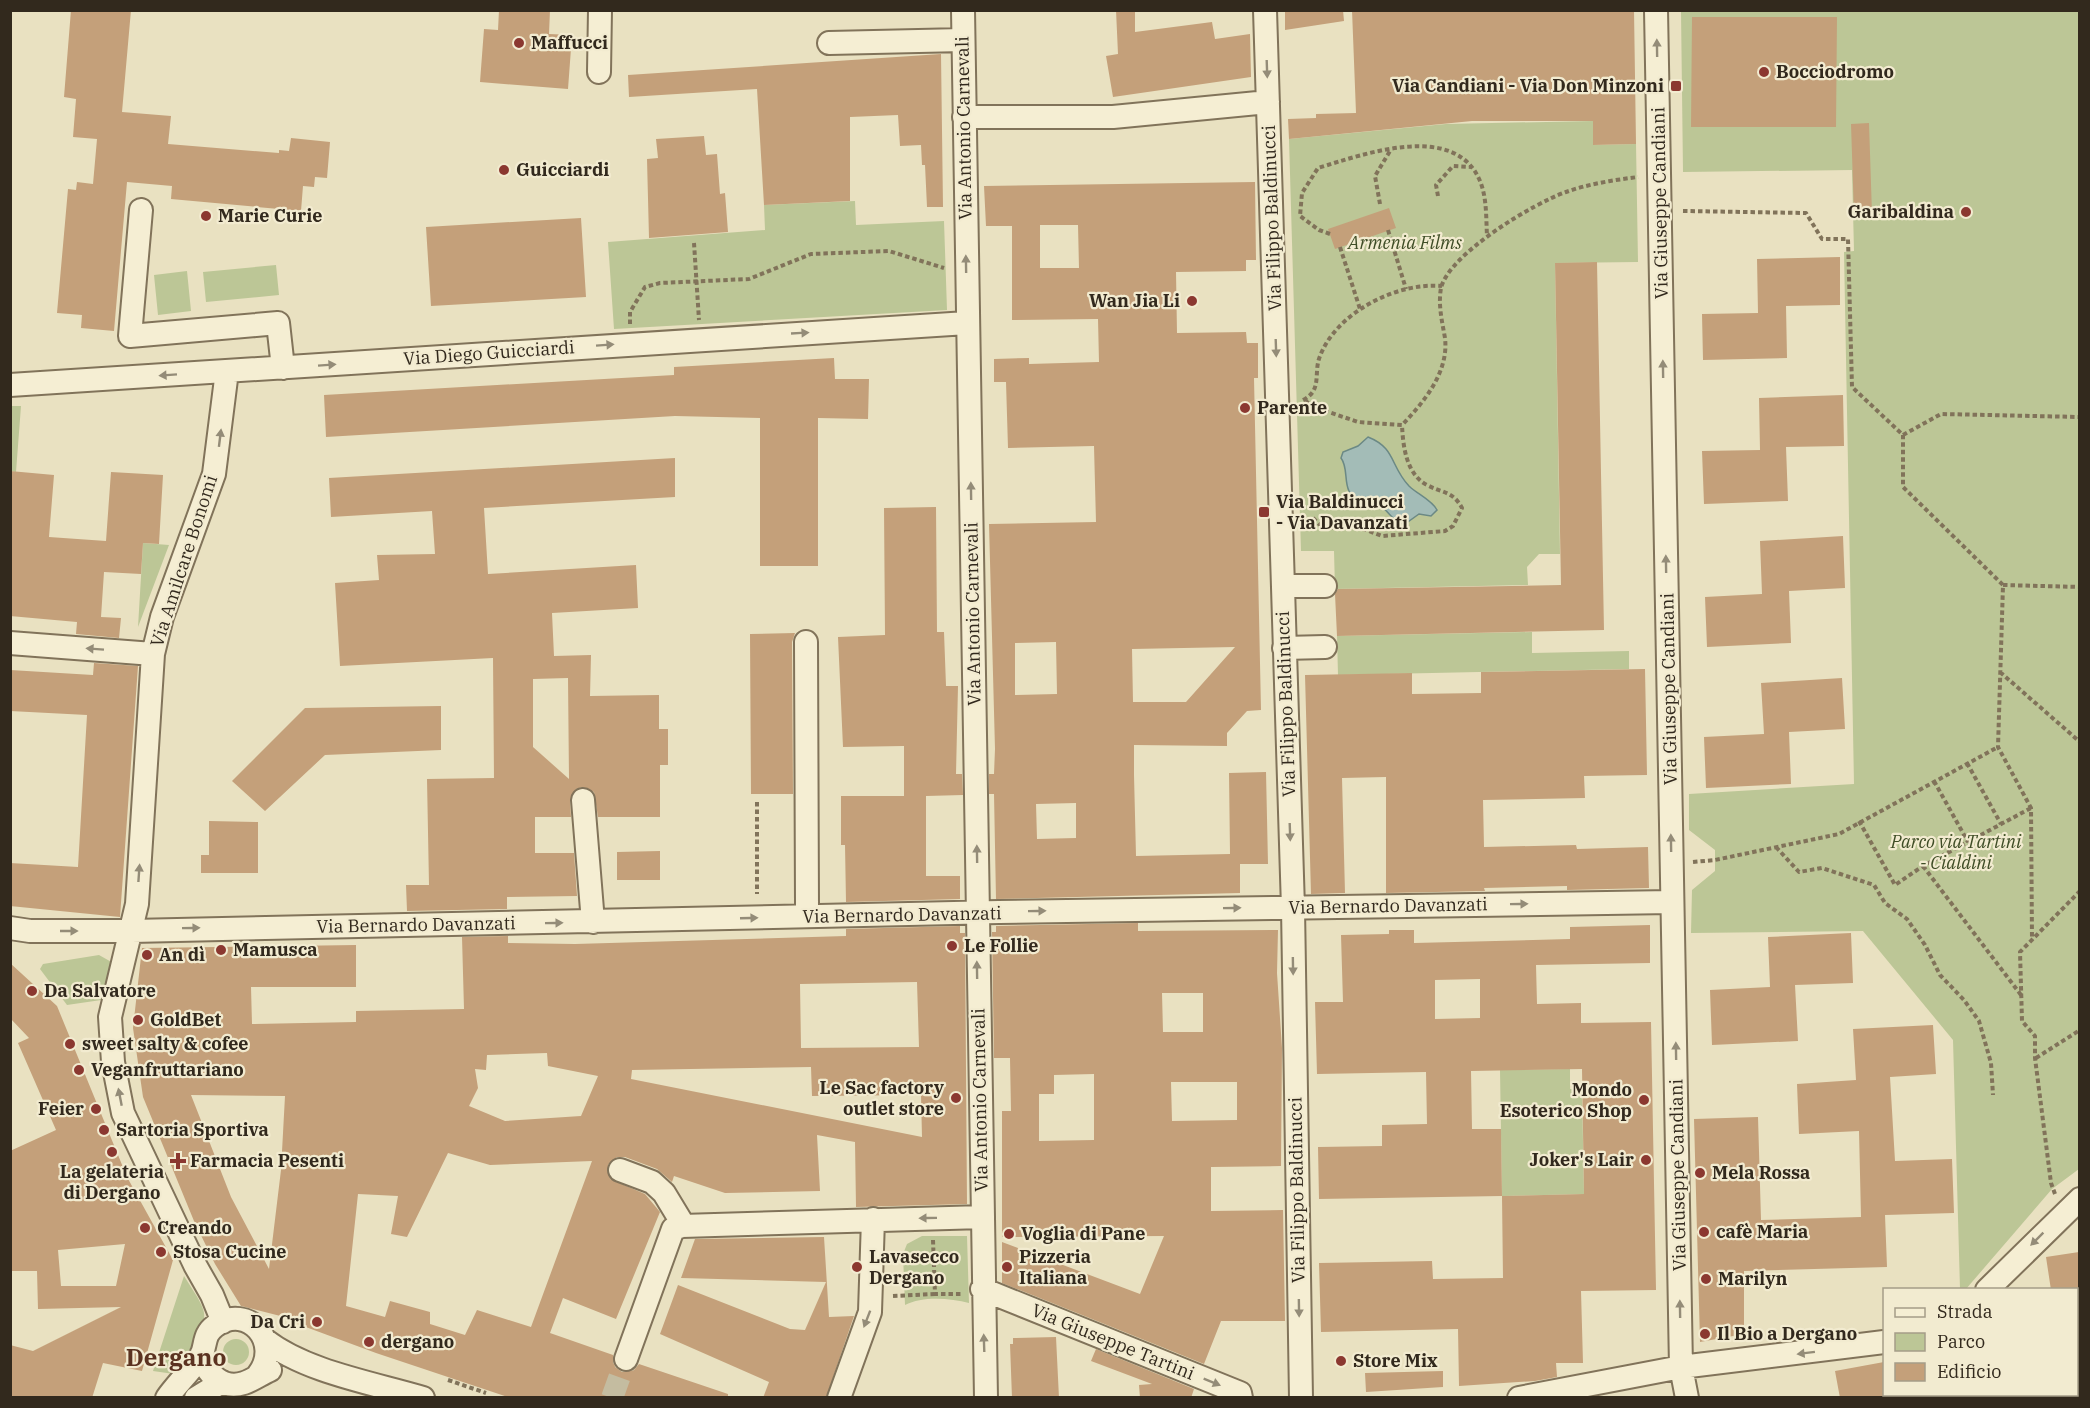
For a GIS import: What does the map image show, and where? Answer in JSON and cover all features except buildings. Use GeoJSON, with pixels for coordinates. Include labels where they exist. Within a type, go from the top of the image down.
{"type":"FeatureCollection","features":[{"type":"Feature","properties":{"kind":"street"},"geometry":{"type":"LineString","coordinates":[[599,72],[600,10]]}},
{"type":"Feature","properties":{"kind":"street","name":"Via Antonio Carnevali"},"geometry":{"type":"LineString","coordinates":[[963,10],[983,1217],[977,1292],[986,1398]]}},
{"type":"Feature","properties":{"kind":"street","name":"Via Filippo Baldinucci"},"geometry":{"type":"LineString","coordinates":[[1265,10],[1293,908],[1301,1398]]}},
{"type":"Feature","properties":{"kind":"street","name":"Via Giuseppe Candiani"},"geometry":{"type":"LineString","coordinates":[[1656,10],[1681,1367],[1688,1398]]}},
{"type":"Feature","properties":{"kind":"street"},"geometry":{"type":"LineString","coordinates":[[829,43],[963,40]]}},
{"type":"Feature","properties":{"kind":"street"},"geometry":{"type":"LineString","coordinates":[[964,117],[1113,117],[1268,102]]}},
{"type":"Feature","properties":{"kind":"street"},"geometry":{"type":"LineString","coordinates":[[141,210],[130,336],[279,323],[283,368]]}},
{"type":"Feature","properties":{"kind":"street","name":"Via Diego Guicciardi"},"geometry":{"type":"LineString","coordinates":[[10,385],[630,343],[967,323]]}},
{"type":"Feature","properties":{"kind":"street","name":"Via Amilcare Bonomi"},"geometry":{"type":"LineString","coordinates":[[223,1322],[123,1113],[113,1062],[110,1017],[137,904],[153,654],[162,617],[214,474],[227,371]]}},
{"type":"Feature","properties":{"kind":"street"},"geometry":{"type":"LineString","coordinates":[[1282,586],[1324,585]]}},
{"type":"Feature","properties":{"kind":"street"},"geometry":{"type":"LineString","coordinates":[[806,642],[807,905]]}},
{"type":"Feature","properties":{"kind":"street"},"geometry":{"type":"LineString","coordinates":[[10,643],[153,654]]}},
{"type":"Feature","properties":{"kind":"street"},"geometry":{"type":"LineString","coordinates":[[1284,648],[1325,647]]}},
{"type":"Feature","properties":{"kind":"street"},"geometry":{"type":"LineString","coordinates":[[583,801],[593,922]]}},
{"type":"Feature","properties":{"kind":"street","name":"Via Bernardo Davanzati"},"geometry":{"type":"LineString","coordinates":[[10,928],[30,931],[132,931],[978,913],[1672,902]]}},
{"type":"Feature","properties":{"kind":"street"},"geometry":{"type":"LineString","coordinates":[[620,1170],[652,1182],[664,1193],[684,1226],[673,1229],[626,1359]]}},
{"type":"Feature","properties":{"kind":"street"},"geometry":{"type":"LineString","coordinates":[[1988,1288],[2073,1204]]}},
{"type":"Feature","properties":{"kind":"street","name":"Via Antonio Carnevali"},"geometry":{"type":"LineString","coordinates":[[684,1226],[983,1217]]}},
{"type":"Feature","properties":{"kind":"street"},"geometry":{"type":"LineString","coordinates":[[839,1398],[870,1312],[873,1297],[873,1219]]}},
{"type":"Feature","properties":{"kind":"street","name":"Via Giuseppe Tartini"},"geometry":{"type":"LineString","coordinates":[[977,1292],[1240,1393],[1241,1398]]}},
{"type":"Feature","properties":{"kind":"street"},"geometry":{"type":"LineString","coordinates":[[167,1398],[202,1353],[205,1338],[213,1328],[223,1322],[239,1320],[248,1322],[258,1329],[265,1340],[281,1352],[304,1362],[415,1396]]}},
{"type":"Feature","properties":{"kind":"street"},"geometry":{"type":"LineString","coordinates":[[258,1375],[267,1359],[265,1340]]}},
{"type":"Feature","properties":{"kind":"street"},"geometry":{"type":"LineString","coordinates":[[1519,1398],[1681,1367],[1883,1342]]}},
{"type":"Feature","properties":{"kind":"street"},"geometry":{"type":"LineString","coordinates":[[202,1353],[209,1372],[222,1382],[241,1384],[278,1367],[304,1362]]}},
{"type":"Feature","properties":{"kind":"street"},"geometry":{"type":"LineString","coordinates":[[196,1398],[222,1382]]}},
{"type":"Feature","properties":{"kind":"path"},"geometry":{"type":"LineString","coordinates":[[1330,234],[1319,230],[1300,216],[1302,193],[1318,168],[1352,158],[1420,146],[1441,147],[1457,154],[1472,167],[1480,182],[1485,205],[1487,237]]}},
{"type":"Feature","properties":{"kind":"path"},"geometry":{"type":"LineString","coordinates":[[1380,204],[1375,176],[1390,151]]}},
{"type":"Feature","properties":{"kind":"path"},"geometry":{"type":"LineString","coordinates":[[1438,196],[1436,185],[1453,166],[1472,167]]}},
{"type":"Feature","properties":{"kind":"path"},"geometry":{"type":"LineString","coordinates":[[1313,518],[1319,524],[1332,528],[1361,528],[1382,536],[1405,532],[1445,531],[1453,526],[1462,508],[1457,498],[1446,491],[1427,485],[1414,476],[1403,444],[1402,425],[1413,414],[1442,370],[1445,339],[1440,315],[1442,286],[1456,265],[1487,237],[1525,211],[1566,192],[1636,177]]}},
{"type":"Feature","properties":{"kind":"path"},"geometry":{"type":"LineString","coordinates":[[1679,211],[1806,213],[1822,239],[1848,239],[1852,387],[1903,435],[1903,487],[2003,585],[2079,587]]}},
{"type":"Feature","properties":{"kind":"path"},"geometry":{"type":"LineString","coordinates":[[1388,230],[1406,289]]}},
{"type":"Feature","properties":{"kind":"path"},"geometry":{"type":"LineString","coordinates":[[694,243],[699,327]]}},
{"type":"Feature","properties":{"kind":"path"},"geometry":{"type":"LineString","coordinates":[[1340,247],[1360,309]]}},
{"type":"Feature","properties":{"kind":"path"},"geometry":{"type":"LineString","coordinates":[[630,331],[630,312],[636,298],[645,287],[660,283],[749,279],[811,254],[889,251],[950,268]]}},
{"type":"Feature","properties":{"kind":"path"},"geometry":{"type":"LineString","coordinates":[[1296,401],[1305,400],[1317,384],[1318,359],[1328,338],[1360,309],[1406,289],[1425,285],[1442,286]]}},
{"type":"Feature","properties":{"kind":"path"},"geometry":{"type":"LineString","coordinates":[[1305,400],[1311,406],[1358,422],[1402,425]]}},
{"type":"Feature","properties":{"kind":"path"},"geometry":{"type":"LineString","coordinates":[[1903,435],[1941,414],[2079,417]]}},
{"type":"Feature","properties":{"kind":"path"},"geometry":{"type":"LineString","coordinates":[[2003,585],[1998,747],[2031,808],[2032,940]]}},
{"type":"Feature","properties":{"kind":"path"},"geometry":{"type":"LineString","coordinates":[[2000,672],[2079,742]]}},
{"type":"Feature","properties":{"kind":"path"},"geometry":{"type":"LineString","coordinates":[[1715,860],[1839,834],[1859,821],[1998,747]]}},
{"type":"Feature","properties":{"kind":"path"},"geometry":{"type":"LineString","coordinates":[[1967,763],[2001,824]]}},
{"type":"Feature","properties":{"kind":"path"},"geometry":{"type":"LineString","coordinates":[[1934,781],[1968,842]]}},
{"type":"Feature","properties":{"kind":"path"},"geometry":{"type":"LineString","coordinates":[[757,802],[757,903]]}},
{"type":"Feature","properties":{"kind":"path"},"geometry":{"type":"LineString","coordinates":[[1859,821],[1895,885],[1923,866],[2031,808]]}},
{"type":"Feature","properties":{"kind":"path"},"geometry":{"type":"LineString","coordinates":[[1776,847],[1799,872],[1822,868],[1874,885],[1885,903],[1907,919],[1925,945],[1940,975],[1964,1000],[1979,1021],[1991,1063],[1994,1095]]}},
{"type":"Feature","properties":{"kind":"path"},"geometry":{"type":"LineString","coordinates":[[1923,866],[2022,996]]}},
{"type":"Feature","properties":{"kind":"path"},"geometry":{"type":"LineString","coordinates":[[2073,1204],[2050,1183],[2035,1036],[2022,1021],[2020,952],[2079,891]]}},
{"type":"Feature","properties":{"kind":"path"},"geometry":{"type":"LineString","coordinates":[[2036,1058],[2079,1030]]}},
{"type":"Feature","properties":{"kind":"path"},"geometry":{"type":"LineString","coordinates":[[933,1233],[934,1294]]}},
{"type":"Feature","properties":{"kind":"path"},"geometry":{"type":"LineString","coordinates":[[873,1297],[977,1292]]}},
{"type":"Feature","properties":{"kind":"path"},"geometry":{"type":"LineString","coordinates":[[448,1380],[486,1393]]}},
{"type":"Feature","properties":{"kind":"green space","name":"Parco via Tartini - Cialdini"},"geometry":{"type":"Polygon","coordinates":[[[1681,11],[2079,11],[2079,1169],[2052,1189],[1967,1288],[1960,1288],[1953,1040],[1863,931],[1691,933],[1692,890],[1715,871],[1715,850],[1689,830],[1689,794],[1854,784],[1844,252],[1854,251],[1852,170],[1683,172],[1681,11]]]}},
{"type":"Feature","properties":{"kind":"green space","name":"Armenia Films"},"geometry":{"type":"Polygon","coordinates":[[[1593,121],[1593,145],[1636,144],[1638,262],[1555,263],[1560,554],[1539,554],[1527,567],[1528,585],[1335,589],[1334,551],[1301,551],[1289,139],[1446,124],[1593,121]]]}},
{"type":"Feature","properties":{"kind":"green space"},"geometry":{"type":"Polygon","coordinates":[[[855,201],[856,225],[944,221],[947,310],[614,329],[608,242],[765,230],[764,205],[855,201]]]}},
{"type":"Feature","properties":{"kind":"green space"},"geometry":{"type":"Polygon","coordinates":[[[276,265],[279,295],[206,302],[203,272],[276,265]]]}},
{"type":"Feature","properties":{"kind":"green space"},"geometry":{"type":"Polygon","coordinates":[[[187,271],[191,311],[158,315],[154,275],[187,271]]]}},
{"type":"Feature","properties":{"kind":"green space"},"geometry":{"type":"Polygon","coordinates":[[[11,406],[21,406],[16,472],[11,471],[11,406]]]}},
{"type":"Feature","properties":{"kind":"green space"},"geometry":{"type":"Polygon","coordinates":[[[143,543],[169,545],[138,627],[143,543]]]}},
{"type":"Feature","properties":{"kind":"green space"},"geometry":{"type":"Polygon","coordinates":[[[1532,632],[1532,653],[1629,651],[1629,669],[1338,675],[1337,636],[1532,632]]]}},
{"type":"Feature","properties":{"kind":"green space"},"geometry":{"type":"Polygon","coordinates":[[[99,955],[115,964],[108,999],[67,1005],[40,969],[43,964],[99,955]]]}},
{"type":"Feature","properties":{"kind":"green space"},"geometry":{"type":"Polygon","coordinates":[[[1570,1069],[1570,1089],[1582,1089],[1584,1194],[1502,1196],[1500,1070],[1570,1069]]]}},
{"type":"Feature","properties":{"kind":"green space"},"geometry":{"type":"Polygon","coordinates":[[[922,1236],[967,1236],[969,1303],[936,1299],[920,1300],[905,1305],[903,1254],[907,1244],[922,1236]]]}},
{"type":"Feature","properties":{"kind":"green space"},"geometry":{"type":"Polygon","coordinates":[[[184,1276],[203,1309],[204,1316],[200,1334],[174,1374],[153,1371],[184,1276]]]}},
{"type":"Feature","properties":{"kind":"green space"},"geometry":{"type":"Polygon","coordinates":[[[236,1339],[245,1343],[249,1352],[245,1361],[236,1365],[227,1361],[223,1352],[227,1343],[236,1339]]]}},
{"type":"Feature","properties":{"kind":"water"},"geometry":{"type":"Polygon","coordinates":[[[1368,437],[1384,446],[1403,479],[1435,506],[1437,510],[1431,516],[1419,514],[1405,524],[1401,523],[1378,505],[1352,495],[1341,458],[1343,452],[1358,446],[1368,437]]]}},
{"type":"Feature","properties":{"kind":"tunnel"},"geometry":{"type":"LineString","coordinates":[[612,1398],[626,1359]]}},
{"type":"Feature","properties":{"kind":"place","name":"Maffucci"},"geometry":{"type":"Point","coordinates":[519,43]}},
{"type":"Feature","properties":{"kind":"place","name":"Bocciodromo"},"geometry":{"type":"Point","coordinates":[1764,72]}},
{"type":"Feature","properties":{"kind":"place","name":"Via Candiani - Via Don Minzoni"},"geometry":{"type":"Point","coordinates":[1676,86]}},
{"type":"Feature","properties":{"kind":"place","name":"Guicciardi"},"geometry":{"type":"Point","coordinates":[504,170]}},
{"type":"Feature","properties":{"kind":"place","name":"Garibaldina"},"geometry":{"type":"Point","coordinates":[1966,212]}},
{"type":"Feature","properties":{"kind":"place","name":"Marie Curie"},"geometry":{"type":"Point","coordinates":[206,216]}},
{"type":"Feature","properties":{"kind":"place","name":"Wan Jia Li"},"geometry":{"type":"Point","coordinates":[1192,301]}},
{"type":"Feature","properties":{"kind":"place","name":"Parente"},"geometry":{"type":"Point","coordinates":[1245,408]}},
{"type":"Feature","properties":{"kind":"place","name":"Via Baldinucci - Via Davanzati"},"geometry":{"type":"Point","coordinates":[1264,512]}},
{"type":"Feature","properties":{"kind":"place","name":"Le Follie"},"geometry":{"type":"Point","coordinates":[952,946]}},
{"type":"Feature","properties":{"kind":"place","name":"Mamusca"},"geometry":{"type":"Point","coordinates":[221,950]}},
{"type":"Feature","properties":{"kind":"place","name":"An dì"},"geometry":{"type":"Point","coordinates":[147,955]}},
{"type":"Feature","properties":{"kind":"place","name":"Da Salvatore"},"geometry":{"type":"Point","coordinates":[32,991]}},
{"type":"Feature","properties":{"kind":"place","name":"GoldBet"},"geometry":{"type":"Point","coordinates":[138,1020]}},
{"type":"Feature","properties":{"kind":"place","name":"sweet salty & cofee"},"geometry":{"type":"Point","coordinates":[70,1044]}},
{"type":"Feature","properties":{"kind":"place","name":"Veganfruttariano"},"geometry":{"type":"Point","coordinates":[79,1070]}},
{"type":"Feature","properties":{"kind":"place","name":"Le Sac factory outlet store"},"geometry":{"type":"Point","coordinates":[956,1098]}},
{"type":"Feature","properties":{"kind":"place","name":"Mondo Esoterico Shop"},"geometry":{"type":"Point","coordinates":[1644,1100]}},
{"type":"Feature","properties":{"kind":"place","name":"Feier"},"geometry":{"type":"Point","coordinates":[96,1109]}},
{"type":"Feature","properties":{"kind":"place","name":"Sartoria Sportiva"},"geometry":{"type":"Point","coordinates":[104,1130]}},
{"type":"Feature","properties":{"kind":"place","name":"La gelateria di Dergano"},"geometry":{"type":"Point","coordinates":[112,1152]}},
{"type":"Feature","properties":{"kind":"place","name":"Joker's Lair"},"geometry":{"type":"Point","coordinates":[1646,1160]}},
{"type":"Feature","properties":{"kind":"place","name":"Farmacia Pesenti"},"geometry":{"type":"Point","coordinates":[178,1161]}},
{"type":"Feature","properties":{"kind":"place","name":"Mela Rossa"},"geometry":{"type":"Point","coordinates":[1700,1173]}},
{"type":"Feature","properties":{"kind":"place","name":"Creando"},"geometry":{"type":"Point","coordinates":[145,1228]}},
{"type":"Feature","properties":{"kind":"place","name":"cafè Maria"},"geometry":{"type":"Point","coordinates":[1704,1232]}},
{"type":"Feature","properties":{"kind":"place","name":"Voglia di Pane"},"geometry":{"type":"Point","coordinates":[1009,1234]}},
{"type":"Feature","properties":{"kind":"place","name":"Stosa Cucine"},"geometry":{"type":"Point","coordinates":[161,1252]}},
{"type":"Feature","properties":{"kind":"place","name":"Lavasecco Dergano"},"geometry":{"type":"Point","coordinates":[857,1267]}},
{"type":"Feature","properties":{"kind":"place","name":"Pizzeria Italiana"},"geometry":{"type":"Point","coordinates":[1007,1267]}},
{"type":"Feature","properties":{"kind":"place","name":"Marilyn"},"geometry":{"type":"Point","coordinates":[1706,1279]}},
{"type":"Feature","properties":{"kind":"place","name":"Da Cri"},"geometry":{"type":"Point","coordinates":[317,1322]}},
{"type":"Feature","properties":{"kind":"place","name":"Il Bio a Dergano"},"geometry":{"type":"Point","coordinates":[1705,1334]}},
{"type":"Feature","properties":{"kind":"place","name":"dergano"},"geometry":{"type":"Point","coordinates":[369,1342]}},
{"type":"Feature","properties":{"kind":"place","name":"Store Mix"},"geometry":{"type":"Point","coordinates":[1341,1361]}},
{"type":"Feature","properties":{"kind":"district","name":"Dergano"},"geometry":{"type":"Point","coordinates":[176,1358]}}]}
